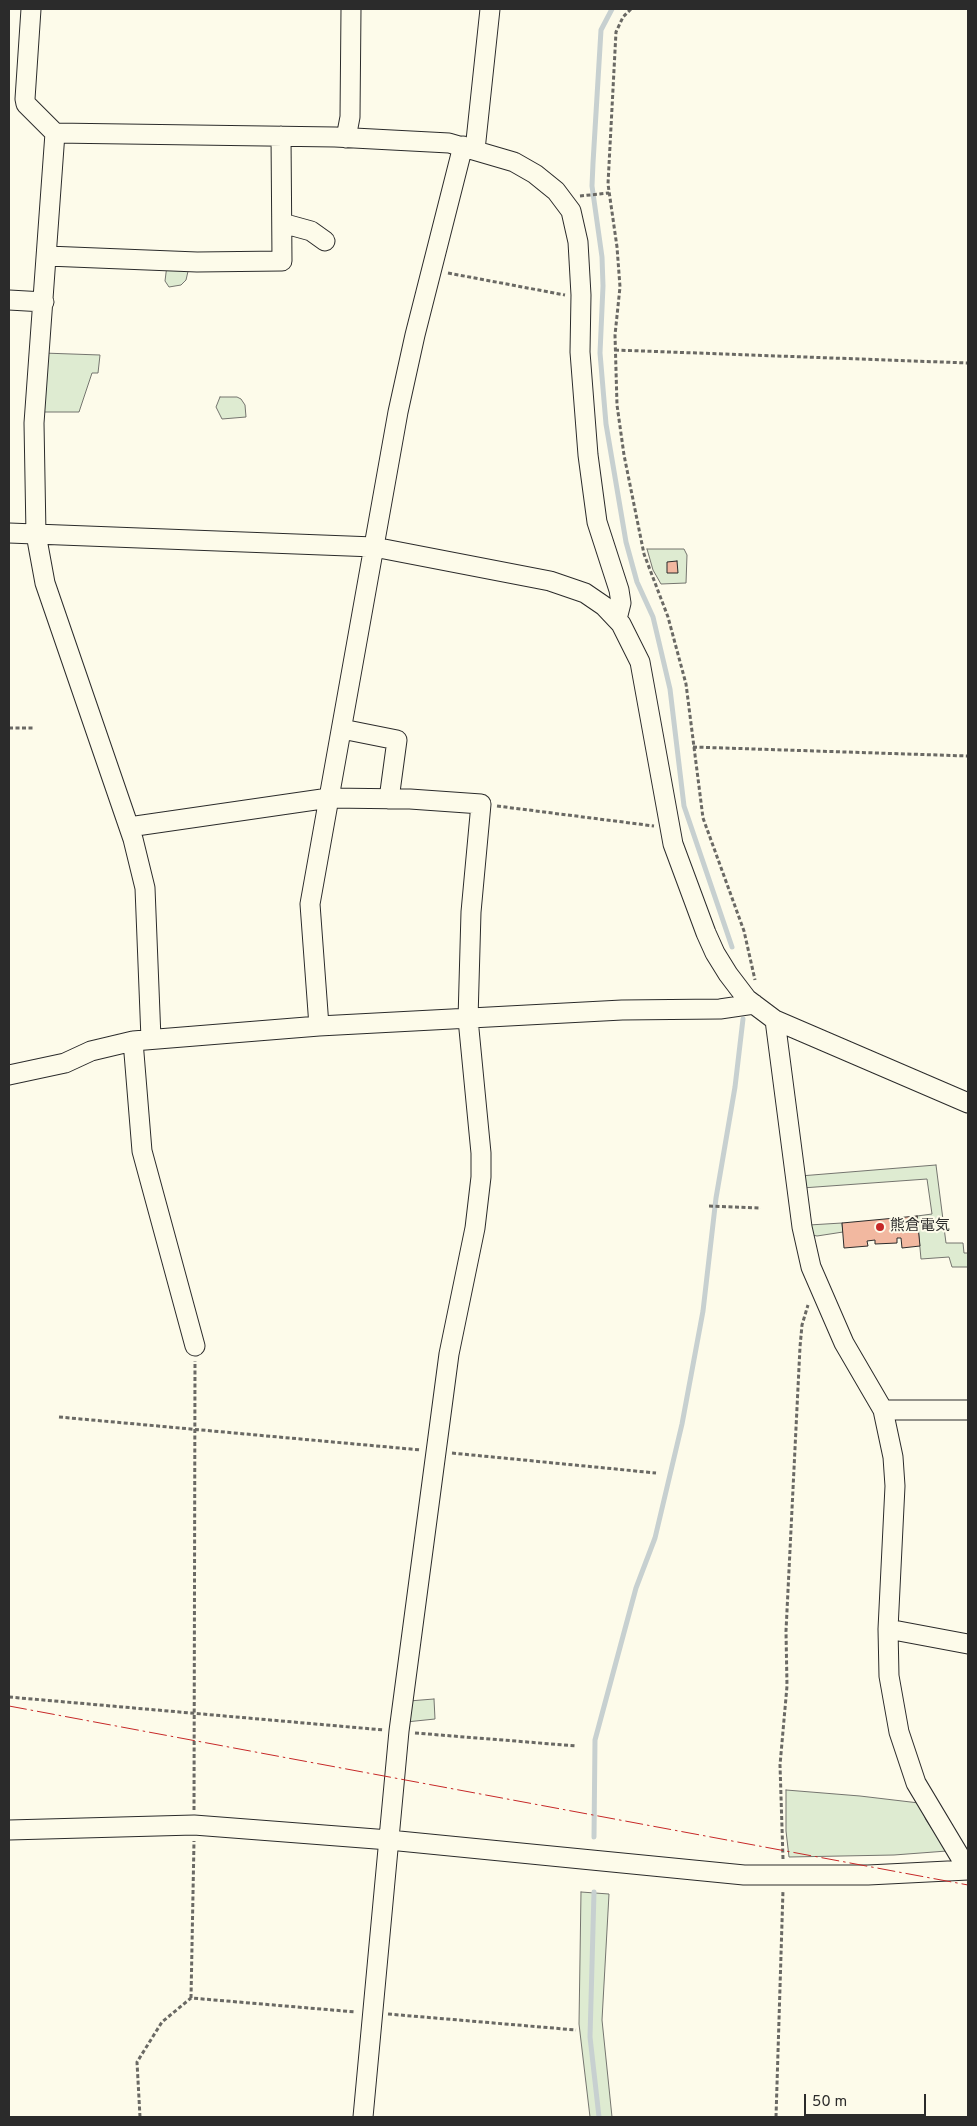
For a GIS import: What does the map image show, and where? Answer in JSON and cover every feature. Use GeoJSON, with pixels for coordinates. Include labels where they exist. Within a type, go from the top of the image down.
{"type":"FeatureCollection","features":[{"type":"Feature","properties":{"kind":"street"},"geometry":{"type":"LineString","coordinates":[[31,9],[17,98],[26,104],[55,133],[281,136],[449,143],[525,168],[548,183],[565,201],[571,211],[577,232],[581,298],[580,352],[588,455],[597,522],[603,546],[619,590],[621,603],[617,619]]}},
{"type":"Feature","properties":{"kind":"street"},"geometry":{"type":"LineString","coordinates":[[346,138],[350,116],[351,9]]}},
{"type":"Feature","properties":{"kind":"street"},"geometry":{"type":"LineString","coordinates":[[319,1026],[310,904],[398,412],[415,335],[469,148],[490,9]]}},
{"type":"Feature","properties":{"kind":"street"},"geometry":{"type":"LineString","coordinates":[[55,133],[34,423],[36,534],[45,583],[129,827],[145,888],[142,1151],[195,1346]]}},
{"type":"Feature","properties":{"kind":"street"},"geometry":{"type":"LineString","coordinates":[[47,256],[197,262],[282,261],[281,136]]}},
{"type":"Feature","properties":{"kind":"street"},"geometry":{"type":"LineString","coordinates":[[282,223],[311,231],[325,241]]}},
{"type":"Feature","properties":{"kind":"street"},"geometry":{"type":"LineString","coordinates":[[9,300],[44,302]]}},
{"type":"Feature","properties":{"kind":"street"},"geometry":{"type":"LineString","coordinates":[[9,533],[374,547],[569,586],[585,593],[604,606],[617,619],[630,637],[640,662],[669,828],[680,867],[714,953],[728,974],[754,1004],[776,1020],[968,1103]]}},
{"type":"Feature","properties":{"kind":"street"},"geometry":{"type":"LineString","coordinates":[[342,729],[397,740],[389,799]]}},
{"type":"Feature","properties":{"kind":"street"},"geometry":{"type":"LineString","coordinates":[[129,827],[329,798],[481,804],[471,912],[468,1020],[481,1153],[481,1177],[474,1228],[450,1346],[400,1732],[362,2117]]}},
{"type":"Feature","properties":{"kind":"street"},"geometry":{"type":"LineString","coordinates":[[9,1075],[65,1063],[91,1051],[142,1040],[319,1026],[468,1020],[622,1010],[720,1009],[754,1004]]}},
{"type":"Feature","properties":{"kind":"street"},"geometry":{"type":"LineString","coordinates":[[9,1830],[194,1826],[389,1840],[744,1875],[783,1876],[968,1870],[930,1808],[907,1759],[898,1732],[889,1676],[888,1629],[894,1486],[893,1457],[883,1410],[844,1343],[819,1289],[804,1240],[776,1020]]}},
{"type":"Feature","properties":{"kind":"street"},"geometry":{"type":"LineString","coordinates":[[883,1410],[968,1410]]}},
{"type":"Feature","properties":{"kind":"street"},"geometry":{"type":"LineString","coordinates":[[888,1629],[968,1644]]}},
{"type":"Feature","properties":{"kind":"path"},"geometry":{"type":"LineString","coordinates":[[632,9],[619,23],[616,32],[609,193],[619,269],[615,350],[617,405],[635,514],[644,554],[668,617],[686,684],[703,818],[744,931],[756,982]]}},
{"type":"Feature","properties":{"kind":"path"},"geometry":{"type":"LineString","coordinates":[[584,195],[609,193]]}},
{"type":"Feature","properties":{"kind":"path"},"geometry":{"type":"LineString","coordinates":[[433,270],[581,298]]}},
{"type":"Feature","properties":{"kind":"path"},"geometry":{"type":"LineString","coordinates":[[615,350],[968,363]]}},
{"type":"Feature","properties":{"kind":"path"},"geometry":{"type":"LineString","coordinates":[[9,728],[35,728]]}},
{"type":"Feature","properties":{"kind":"path"},"geometry":{"type":"LineString","coordinates":[[694,748],[968,756]]}},
{"type":"Feature","properties":{"kind":"path"},"geometry":{"type":"LineString","coordinates":[[481,804],[669,828]]}},
{"type":"Feature","properties":{"kind":"path"},"geometry":{"type":"LineString","coordinates":[[709,1206],[761,1208]]}},
{"type":"Feature","properties":{"kind":"path"},"geometry":{"type":"LineString","coordinates":[[776,2117],[783,1876],[780,1764],[787,1686],[786,1631],[800,1347],[805,1312],[819,1289]]}},
{"type":"Feature","properties":{"kind":"path"},"geometry":{"type":"LineString","coordinates":[[191,1998],[194,1826],[195,1346]]}},
{"type":"Feature","properties":{"kind":"path"},"geometry":{"type":"LineString","coordinates":[[59,1417],[656,1473]]}},
{"type":"Feature","properties":{"kind":"path"},"geometry":{"type":"LineString","coordinates":[[9,1697],[577,1746]]}},
{"type":"Feature","properties":{"kind":"path"},"geometry":{"type":"LineString","coordinates":[[140,2117],[136,2062],[162,2022]]}},
{"type":"Feature","properties":{"kind":"green space"},"geometry":{"type":"Polygon","coordinates":[[[167,265],[189,267],[186,280],[181,285],[169,287],[165,281],[167,265]]]}},
{"type":"Feature","properties":{"kind":"green space"},"geometry":{"type":"Polygon","coordinates":[[[43,353],[100,355],[98,373],[92,373],[79,412],[43,412],[43,353]]]}},
{"type":"Feature","properties":{"kind":"green space"},"geometry":{"type":"Polygon","coordinates":[[[220,397],[237,397],[241,399],[245,405],[246,417],[222,419],[216,407],[220,397]]]}},
{"type":"Feature","properties":{"kind":"green space"},"geometry":{"type":"Polygon","coordinates":[[[647,549],[684,549],[687,555],[686,583],[661,584],[653,570],[647,549]]]}},
{"type":"Feature","properties":{"kind":"green space"},"geometry":{"type":"Polygon","coordinates":[[[936,1165],[946,1243],[963,1243],[964,1253],[968,1253],[968,1267],[952,1267],[949,1257],[921,1259],[917,1216],[932,1214],[927,1179],[802,1188],[800,1176],[936,1165]]]}},
{"type":"Feature","properties":{"kind":"green space"},"geometry":{"type":"Polygon","coordinates":[[[842,1223],[843,1232],[817,1236],[812,1235],[809,1225],[842,1223]]]}},
{"type":"Feature","properties":{"kind":"green space"},"geometry":{"type":"Polygon","coordinates":[[[434,1699],[435,1719],[406,1722],[409,1701],[434,1699]]]}},
{"type":"Feature","properties":{"kind":"green space"},"geometry":{"type":"Polygon","coordinates":[[[786,1790],[919,1803],[926,1820],[947,1851],[894,1855],[789,1857],[786,1831],[786,1790]]]}},
{"type":"Feature","properties":{"kind":"green space"},"geometry":{"type":"Polygon","coordinates":[[[581,1892],[609,1894],[602,2020],[612,2117],[590,2117],[579,2024],[581,1892]]]}},
{"type":"Feature","properties":{"kind":"building"},"geometry":{"type":"Polygon","coordinates":[[[677,561],[678,573],[667,573],[667,562],[677,561]]]}},
{"type":"Feature","properties":{"kind":"building","name":"熊倉電気"},"geometry":{"type":"Polygon","coordinates":[[[917,1216],[920,1246],[902,1248],[901,1238],[897,1238],[897,1243],[875,1244],[875,1240],[867,1241],[868,1246],[844,1248],[842,1223],[917,1216]]]}},
{"type":"Feature","properties":{"kind":"waterway"},"geometry":{"type":"LineString","coordinates":[[612,9],[601,30],[592,186],[602,257],[603,286],[600,353],[606,424],[626,542],[637,582],[653,617],[670,689],[684,806],[732,947]]}},
{"type":"Feature","properties":{"kind":"waterway"},"geometry":{"type":"LineString","coordinates":[[594,1837],[595,1740],[636,1588],[655,1538],[682,1424],[703,1311],[716,1198],[735,1087],[743,1019]]}},
{"type":"Feature","properties":{"kind":"waterway"},"geometry":{"type":"LineString","coordinates":[[594,1892],[590,2037],[599,2117]]}},
{"type":"Feature","properties":{"kind":"power"},"geometry":{"type":"LineString","coordinates":[[9,1706],[968,1885]]}},
{"type":"Feature","properties":{"kind":"place","name":"熊倉電気"},"geometry":{"type":"Point","coordinates":[880,1227]}}]}
